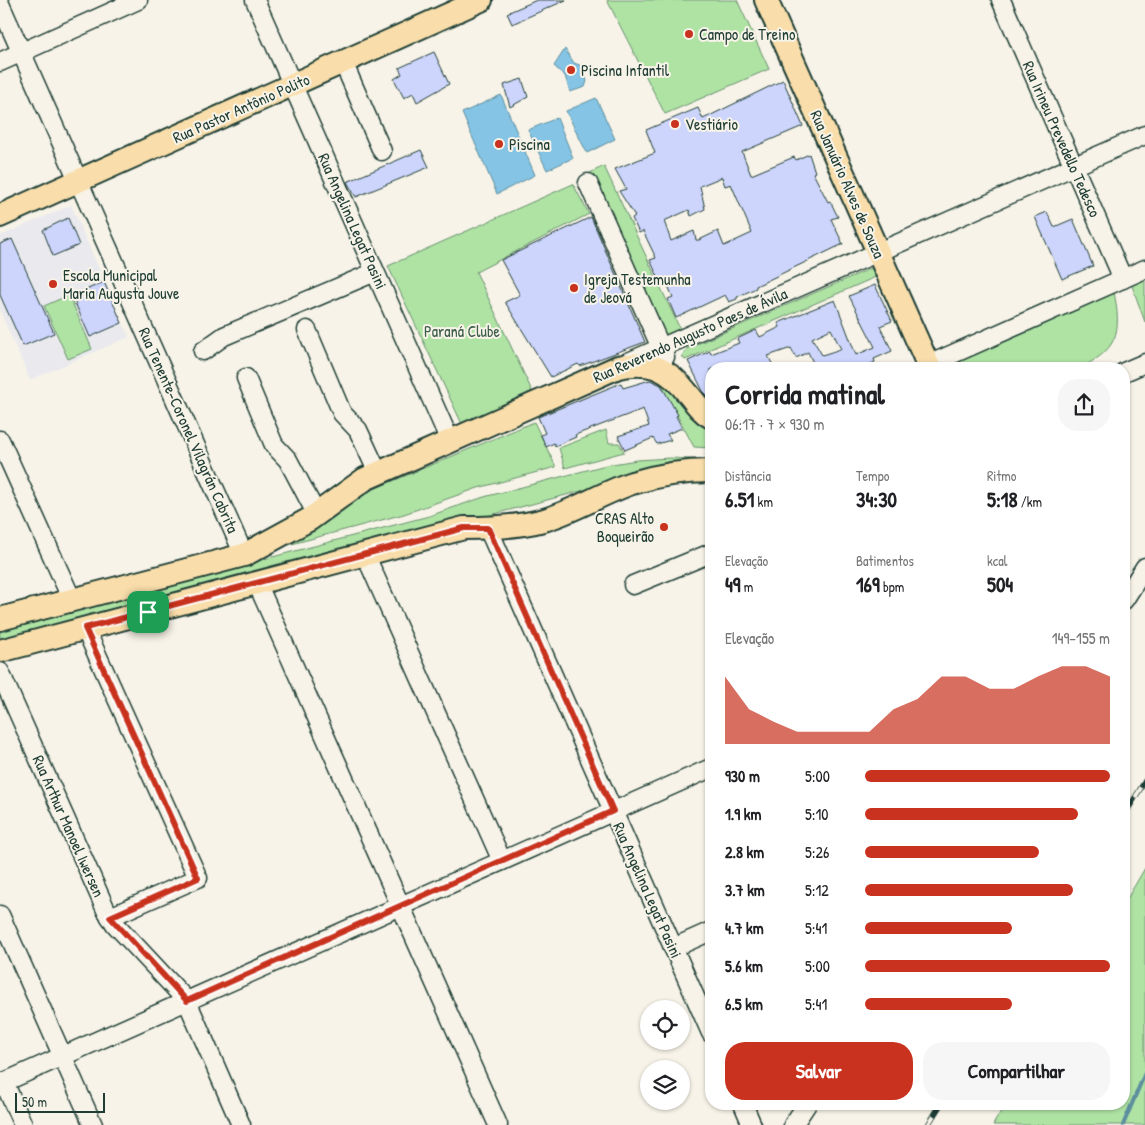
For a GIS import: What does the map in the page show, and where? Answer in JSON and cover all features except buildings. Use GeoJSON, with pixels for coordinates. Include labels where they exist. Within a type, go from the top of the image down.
{"type":"FeatureCollection","features":[{"type":"Feature","properties":{"kind":"main road","name":"Rua Pastor Antônio Polito"},"geometry":{"type":"LineString","coordinates":[[0,216],[481,0]]}},
{"type":"Feature","properties":{"kind":"main road","name":"Rua Januário Alves de Souza"},"geometry":{"type":"LineString","coordinates":[[766,0],[878,252],[924,362]]}},
{"type":"Feature","properties":{"kind":"main road"},"geometry":{"type":"LineString","coordinates":[[618,367],[631,364],[661,369],[673,376],[699,408],[705,412]]}},
{"type":"Feature","properties":{"kind":"main road","name":"Rua Reverendo Augusto Paes de Ávila"},"geometry":{"type":"LineString","coordinates":[[0,619],[244,555],[284,535],[317,514],[357,483],[618,367]]}},
{"type":"Feature","properties":{"kind":"main road"},"geometry":{"type":"LineString","coordinates":[[0,650],[464,528],[488,528],[528,524],[545,520],[631,484],[655,477],[705,471]]}},
{"type":"Feature","properties":{"kind":"main road"},"geometry":{"type":"LineString","coordinates":[[145,581],[138,596],[139,602],[148,612]]}},
{"type":"Feature","properties":{"kind":"street"},"geometry":{"type":"LineString","coordinates":[[0,62],[138,0]]}},
{"type":"Feature","properties":{"kind":"street","name":"Rua Angelina Legat Pasini"},"geometry":{"type":"LineString","coordinates":[[255,0],[450,441]]}},
{"type":"Feature","properties":{"kind":"street","name":"Rua Irineu Prevedello Tedesco"},"geometry":{"type":"LineString","coordinates":[[1001,0],[1123,279]]}},
{"type":"Feature","properties":{"kind":"street","name":"Rua Tenente-Coronel Vilagrán Cabrita"},"geometry":{"type":"LineString","coordinates":[[0,4],[244,555]]}},
{"type":"Feature","properties":{"kind":"street"},"geometry":{"type":"LineString","coordinates":[[343,62],[382,151]]}},
{"type":"Feature","properties":{"kind":"street","name":"Rua Reverendo Augusto Paes de Ávila"},"geometry":{"type":"LineString","coordinates":[[618,367],[1145,135]]}},
{"type":"Feature","properties":{"kind":"street"},"geometry":{"type":"LineString","coordinates":[[588,183],[673,376]]}},
{"type":"Feature","properties":{"kind":"street"},"geometry":{"type":"LineString","coordinates":[[937,362],[1145,269]]}},
{"type":"Feature","properties":{"kind":"street"},"geometry":{"type":"LineString","coordinates":[[203,351],[224,336],[375,272]]}},
{"type":"Feature","properties":{"kind":"street"},"geometry":{"type":"LineString","coordinates":[[306,330],[342,413],[358,430],[378,473]]}},
{"type":"Feature","properties":{"kind":"street"},"geometry":{"type":"LineString","coordinates":[[1130,369],[1145,363]]}},
{"type":"Feature","properties":{"kind":"street"},"geometry":{"type":"LineString","coordinates":[[246,378],[274,444],[288,460],[317,514]]}},
{"type":"Feature","properties":{"kind":"street"},"geometry":{"type":"LineString","coordinates":[[0,440],[72,600]]}},
{"type":"Feature","properties":{"kind":"street","name":"Rua Angelina Legat Pasini"},"geometry":{"type":"LineString","coordinates":[[488,528],[705,1020]]}},
{"type":"Feature","properties":{"kind":"street"},"geometry":{"type":"LineString","coordinates":[[365,554],[502,861]]}},
{"type":"Feature","properties":{"kind":"street"},"geometry":{"type":"LineString","coordinates":[[633,585],[705,555]]}},
{"type":"Feature","properties":{"kind":"street"},"geometry":{"type":"LineString","coordinates":[[1130,588],[1136,576]]}},
{"type":"Feature","properties":{"kind":"street"},"geometry":{"type":"LineString","coordinates":[[257,583],[498,1125]]}},
{"type":"Feature","properties":{"kind":"street"},"geometry":{"type":"LineString","coordinates":[[85,628],[198,878],[110,917]]}},
{"type":"Feature","properties":{"kind":"street","name":"Rua Arthur Manoel Iwersen"},"geometry":{"type":"LineString","coordinates":[[0,672],[110,917],[187,1001],[241,1125]]}},
{"type":"Feature","properties":{"kind":"street"},"geometry":{"type":"LineString","coordinates":[[23,1125],[2,1083],[705,771]]}},
{"type":"Feature","properties":{"kind":"street"},"geometry":{"type":"LineString","coordinates":[[0,915],[93,1125]]}},
{"type":"Feature","properties":{"kind":"street"},"geometry":{"type":"LineString","coordinates":[[673,948],[705,934]]}},
{"type":"Feature","properties":{"kind":"street"},"geometry":{"type":"LineString","coordinates":[[745,1110],[752,1125]]}},
{"type":"Feature","properties":{"kind":"street"},"geometry":{"type":"LineString","coordinates":[[793,1125],[802,1110]]}},
{"type":"Feature","properties":{"kind":"shaded area","name":"Escola Municipal Maria Augusta Jouve"},"geometry":{"type":"Polygon","coordinates":[[[71,205],[129,337],[30,380],[0,311],[0,236],[71,205]]]}},
{"type":"Feature","properties":{"kind":"green space","name":"Campo de Treino"},"geometry":{"type":"Polygon","coordinates":[[[607,0],[737,0],[769,69],[665,114],[607,0]]]}},
{"type":"Feature","properties":{"kind":"green space"},"geometry":{"type":"Polygon","coordinates":[[[604,166],[680,329],[665,335],[590,173],[604,166]]]}},
{"type":"Feature","properties":{"kind":"green space","name":"Paraná Clube"},"geometry":{"type":"Polygon","coordinates":[[[573,184],[589,214],[476,272],[532,391],[462,424],[388,266],[573,184]]]}},
{"type":"Feature","properties":{"kind":"green space"},"geometry":{"type":"Polygon","coordinates":[[[874,267],[878,276],[685,360],[682,356],[688,348],[874,267]]]}},
{"type":"Feature","properties":{"kind":"green space"},"geometry":{"type":"Polygon","coordinates":[[[1145,277],[1145,322],[1131,283],[1145,277]]]}},
{"type":"Feature","properties":{"kind":"green space"},"geometry":{"type":"Polygon","coordinates":[[[1114,292],[1117,329],[1114,339],[1102,355],[1091,362],[952,362],[1114,292]]]}},
{"type":"Feature","properties":{"kind":"green space"},"geometry":{"type":"Polygon","coordinates":[[[69,295],[92,349],[68,359],[44,306],[69,295]]]}},
{"type":"Feature","properties":{"kind":"green space"},"geometry":{"type":"Polygon","coordinates":[[[666,380],[705,422],[705,448],[694,447],[659,381],[666,380]]]}},
{"type":"Feature","properties":{"kind":"green space"},"geometry":{"type":"Polygon","coordinates":[[[534,422],[556,467],[478,488],[404,514],[273,549],[357,496],[534,422]]]}},
{"type":"Feature","properties":{"kind":"green space"},"geometry":{"type":"Polygon","coordinates":[[[606,430],[609,443],[619,443],[624,452],[565,468],[559,448],[606,430]]]}},
{"type":"Feature","properties":{"kind":"green space"},"geometry":{"type":"Polygon","coordinates":[[[670,458],[705,460],[705,461],[649,473],[151,605],[146,600],[147,591],[237,563],[257,561],[429,516],[484,497],[606,465],[637,460],[670,458]]]}},
{"type":"Feature","properties":{"kind":"green space"},"geometry":{"type":"Polygon","coordinates":[[[129,593],[133,607],[0,645],[0,629],[129,593]]]}},
{"type":"Feature","properties":{"kind":"green space"},"geometry":{"type":"Polygon","coordinates":[[[1145,868],[1145,1125],[993,1125],[1002,1110],[1130,1110],[1130,894],[1145,868]]]}},
{"type":"Feature","properties":{"kind":"water","name":"Piscina Infantil"},"geometry":{"type":"Polygon","coordinates":[[[565,49],[574,63],[582,66],[587,81],[585,87],[570,92],[565,76],[554,66],[565,49]]]}},
{"type":"Feature","properties":{"kind":"water","name":"Piscina"},"geometry":{"type":"Polygon","coordinates":[[[501,95],[535,175],[497,194],[462,113],[501,95]]]}},
{"type":"Feature","properties":{"kind":"water","name":"Piscina"},"geometry":{"type":"Polygon","coordinates":[[[596,98],[615,139],[587,153],[566,111],[596,98]]]}},
{"type":"Feature","properties":{"kind":"water","name":"Piscina"},"geometry":{"type":"Polygon","coordinates":[[[557,118],[573,158],[547,170],[528,130],[557,118]]]}},
{"type":"Feature","properties":{"kind":"waterway"},"geometry":{"type":"LineString","coordinates":[[1130,1108],[1145,1073]]}},
{"type":"Feature","properties":{"kind":"waterway"},"geometry":{"type":"LineString","coordinates":[[1123,1125],[1129,1110]]}},
{"type":"Feature","properties":{"kind":"railway"},"geometry":{"type":"LineString","coordinates":[[1130,806],[1145,781]]}},
{"type":"Feature","properties":{"kind":"railway"},"geometry":{"type":"LineString","coordinates":[[928,1125],[937,1110]]}},
{"type":"Feature","properties":{"kind":"place","name":"Campo de Treino"},"geometry":{"type":"Point","coordinates":[689,34]}},
{"type":"Feature","properties":{"kind":"place","name":"Piscina Infantil"},"geometry":{"type":"Point","coordinates":[571,70]}},
{"type":"Feature","properties":{"kind":"place","name":"Vestiário"},"geometry":{"type":"Point","coordinates":[675,124]}},
{"type":"Feature","properties":{"kind":"place","name":"Piscina"},"geometry":{"type":"Point","coordinates":[499,144]}},
{"type":"Feature","properties":{"kind":"place","name":"Escola Municipal Maria Augusta Jouve"},"geometry":{"type":"Point","coordinates":[53,284]}},
{"type":"Feature","properties":{"kind":"place","name":"Igreja Testemunha de Jeová"},"geometry":{"type":"Point","coordinates":[574,288]}},
{"type":"Feature","properties":{"kind":"place","name":"CRAS Alto Boqueirão"},"geometry":{"type":"Point","coordinates":[664,527]}},
{"type":"Feature","properties":{"kind":"route"},"geometry":{"type":"LineString","coordinates":[[464,528],[488,528],[613,811],[187,1001],[110,917],[198,878],[85,628],[148,612],[464,528]]}}]}
